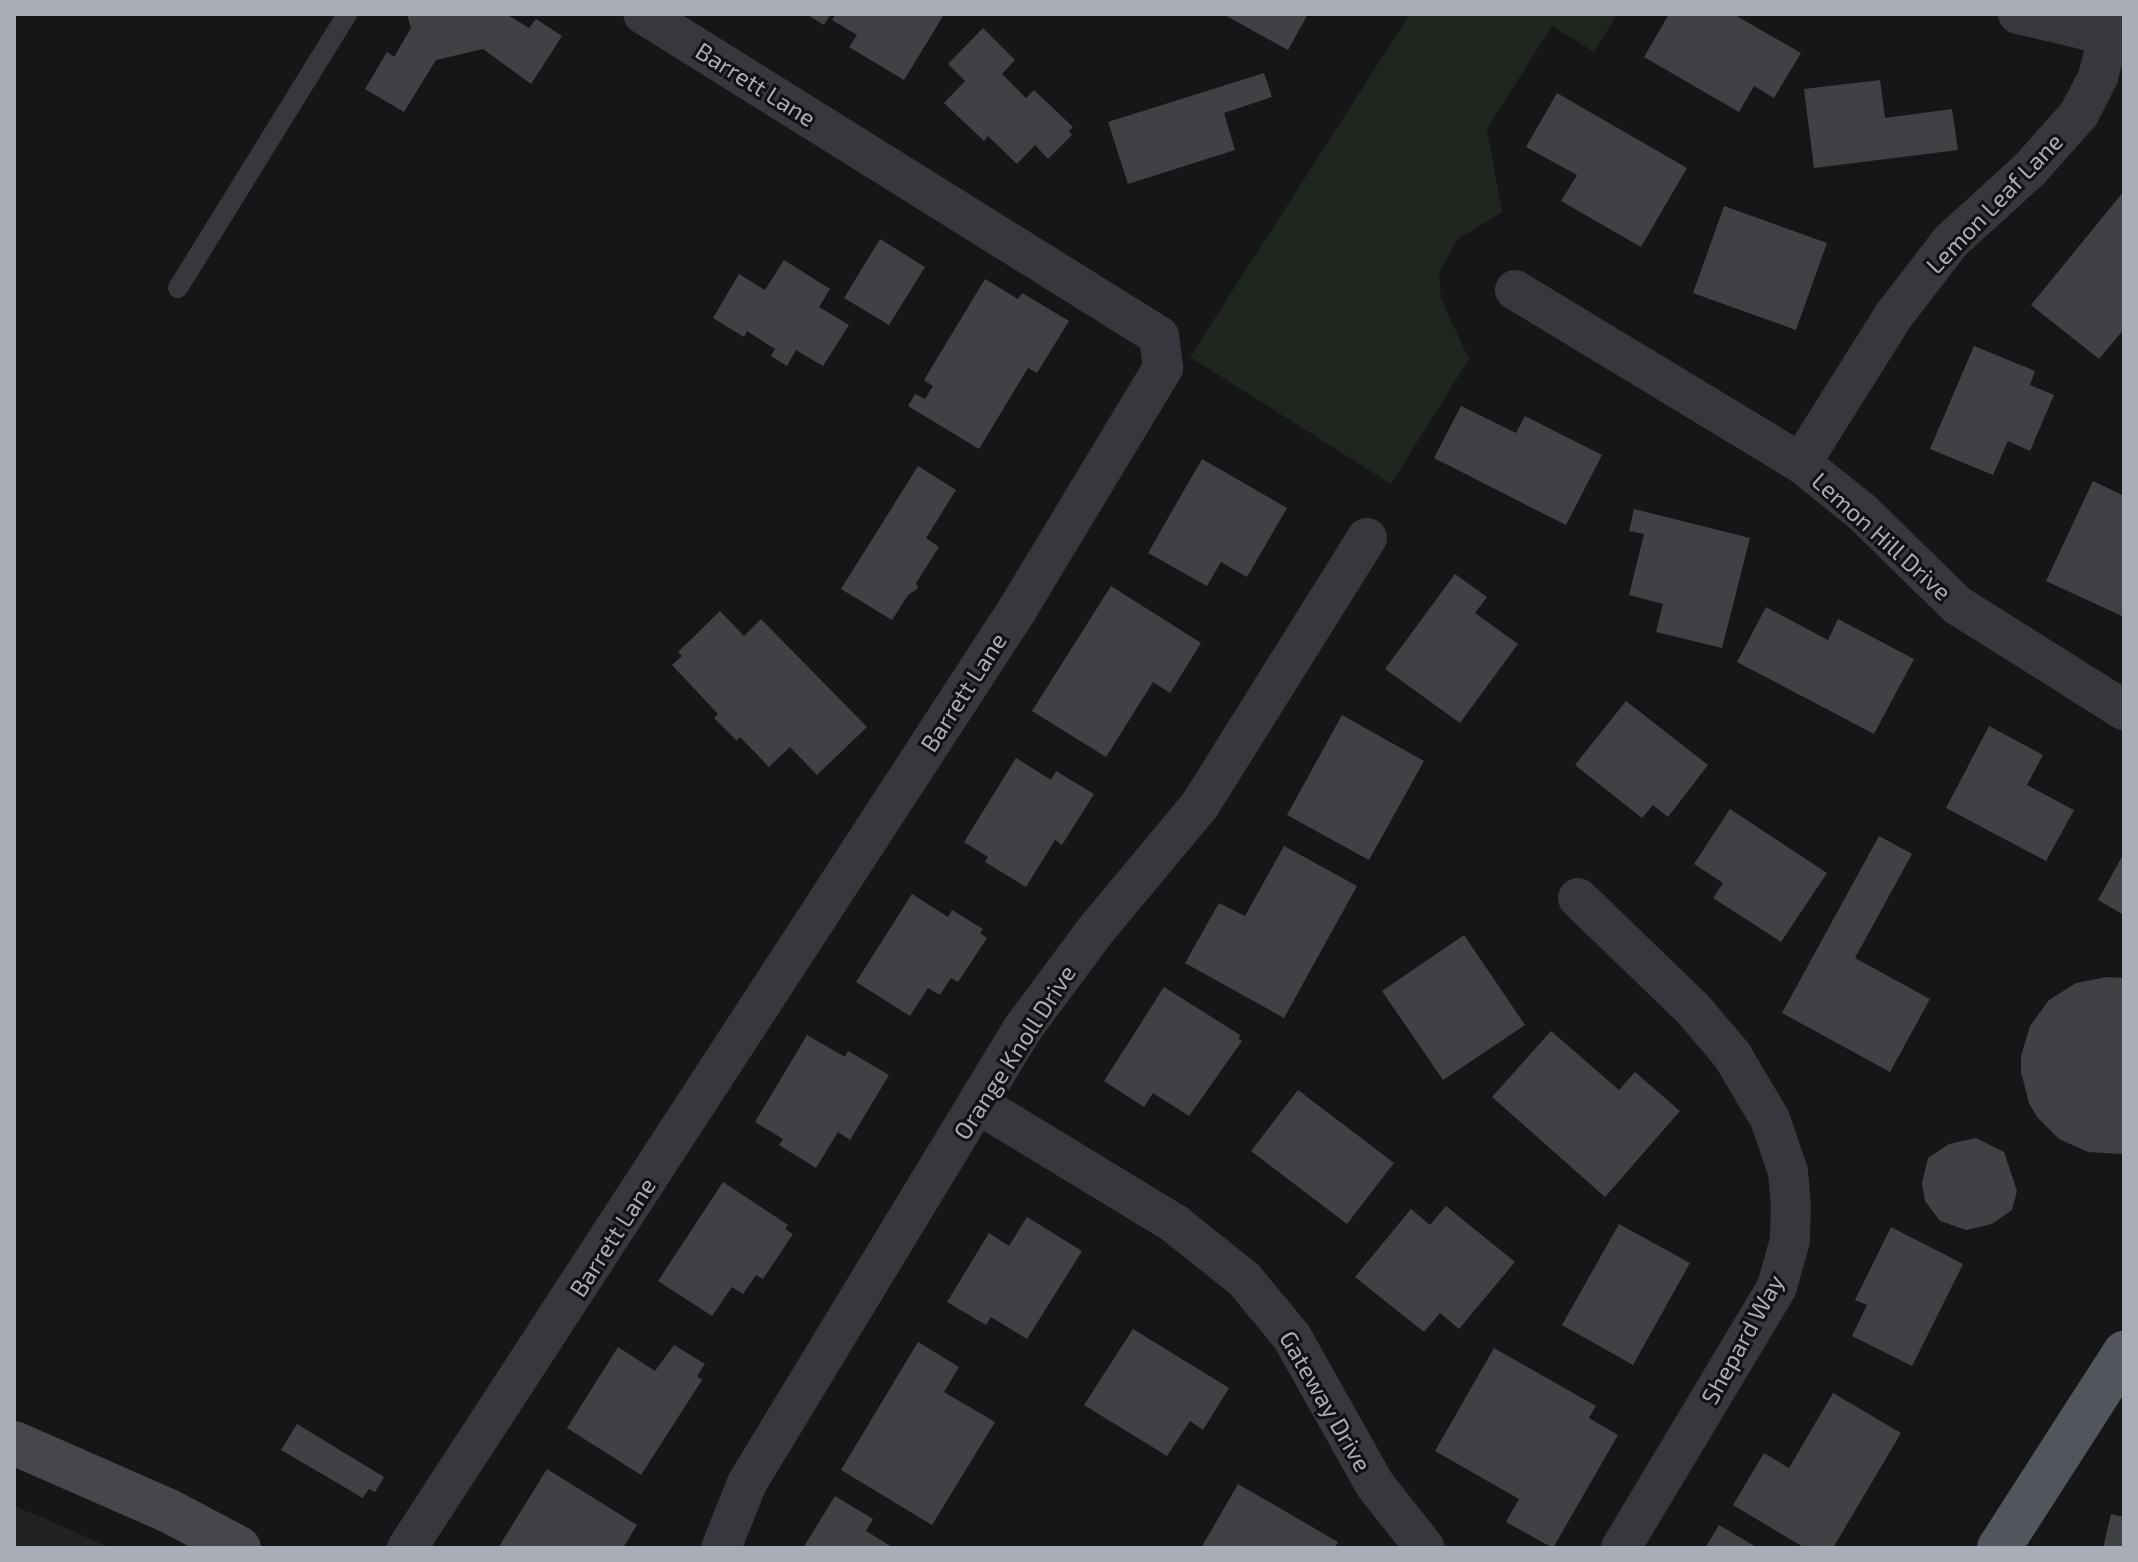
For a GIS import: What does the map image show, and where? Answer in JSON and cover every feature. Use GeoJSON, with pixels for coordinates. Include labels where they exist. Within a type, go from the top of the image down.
{"type":"FeatureCollection","features":[{"type":"Feature","properties":{"kind":"main road"},"geometry":{"type":"LineString","coordinates":[[1999,1548],[2124,1353]]}},
{"type":"Feature","properties":{"kind":"street","name":"Barrett Lane"},"geometry":{"type":"LineString","coordinates":[[407,1548],[1017,610],[1163,368],[1159,336],[643,14]]}},
{"type":"Feature","properties":{"kind":"street"},"geometry":{"type":"LineString","coordinates":[[2018,14],[2112,25]]}},
{"type":"Feature","properties":{"kind":"street","name":"Lemon Leaf Lane"},"geometry":{"type":"LineString","coordinates":[[1801,463],[1894,315],[1951,241],[2030,169],[2079,114],[2098,77],[2112,25]]}},
{"type":"Feature","properties":{"kind":"street","name":"Lemon Hill Drive"},"geometry":{"type":"LineString","coordinates":[[1515,290],[1801,463],[1862,512],[1957,605],[2124,710]]}},
{"type":"Feature","properties":{"kind":"street","name":"Orange Knoll Drive"},"geometry":{"type":"LineString","coordinates":[[721,1548],[747,1483],[1023,1028],[1095,931],[1200,805],[1367,538]]}},
{"type":"Feature","properties":{"kind":"street","name":"Shepard Way"},"geometry":{"type":"LineString","coordinates":[[1578,898],[1693,1009],[1732,1055],[1770,1119],[1788,1172],[1791,1206],[1790,1240],[1777,1287],[1621,1548]]}},
{"type":"Feature","properties":{"kind":"street","name":"Gateway Drive"},"geometry":{"type":"LineString","coordinates":[[978,1104],[1175,1224],[1244,1279],[1292,1337],[1375,1485],[1425,1548]]}},
{"type":"Feature","properties":{"kind":"street"},"geometry":{"type":"LineString","coordinates":[[14,1443],[156,1505],[239,1548]]}},
{"type":"Feature","properties":{"kind":"lane"},"geometry":{"type":"LineString","coordinates":[[178,288],[347,14]]}},
{"type":"Feature","properties":{"kind":"shaded area"},"geometry":{"type":"Polygon","coordinates":[[[1410,14],[1617,14],[1594,52],[1552,26],[1487,129],[1502,212],[1458,239],[1439,272],[1441,299],[1469,359],[1391,484],[1190,357],[1410,14]]]}},
{"type":"Feature","properties":{"kind":"shaded area"},"geometry":{"type":"Polygon","coordinates":[[[14,1506],[51,1521],[110,1548],[14,1548],[14,1506]]]}},
{"type":"Feature","properties":{"kind":"building"},"geometry":{"type":"Polygon","coordinates":[[[407,14],[506,14],[529,28],[536,19],[562,36],[531,84],[483,49],[436,60],[404,112],[365,89],[387,52],[394,57],[411,28],[407,14]]]}},
{"type":"Feature","properties":{"kind":"building"},"geometry":{"type":"Polygon","coordinates":[[[806,14],[831,14],[824,25],[806,14]]]}},
{"type":"Feature","properties":{"kind":"building"},"geometry":{"type":"Polygon","coordinates":[[[836,14],[943,16],[904,80],[849,47],[857,35],[832,20],[836,14]]]}},
{"type":"Feature","properties":{"kind":"building"},"geometry":{"type":"Polygon","coordinates":[[[1223,14],[1308,14],[1288,50],[1223,14]]]}},
{"type":"Feature","properties":{"kind":"building"},"geometry":{"type":"Polygon","coordinates":[[[1669,14],[1733,14],[1801,53],[1774,98],[1754,86],[1739,112],[1644,57],[1669,14]]]}},
{"type":"Feature","properties":{"kind":"building"},"geometry":{"type":"Polygon","coordinates":[[[983,28],[1015,60],[1002,74],[1026,98],[1034,90],[1073,127],[1069,131],[1072,135],[1048,159],[1035,145],[1017,164],[988,136],[984,141],[944,103],[965,81],[948,64],[983,28]]]}},
{"type":"Feature","properties":{"kind":"building"},"geometry":{"type":"Polygon","coordinates":[[[1264,73],[1272,97],[1224,113],[1235,150],[1128,184],[1108,122],[1264,73]]]}},
{"type":"Feature","properties":{"kind":"building"},"geometry":{"type":"Polygon","coordinates":[[[1880,80],[1885,118],[1952,109],[1958,150],[1814,168],[1804,89],[1880,80]]]}},
{"type":"Feature","properties":{"kind":"building"},"geometry":{"type":"Polygon","coordinates":[[[1557,93],[1687,168],[1641,247],[1561,201],[1577,175],[1526,147],[1557,93]]]}},
{"type":"Feature","properties":{"kind":"building"},"geometry":{"type":"Polygon","coordinates":[[[2124,191],[2124,329],[2099,359],[2031,305],[2124,191]]]}},
{"type":"Feature","properties":{"kind":"building"},"geometry":{"type":"Polygon","coordinates":[[[1724,206],[1827,243],[1796,330],[1693,293],[1724,206]]]}},
{"type":"Feature","properties":{"kind":"building"},"geometry":{"type":"Polygon","coordinates":[[[880,239],[925,267],[889,325],[844,298],[880,239]]]}},
{"type":"Feature","properties":{"kind":"building"},"geometry":{"type":"Polygon","coordinates":[[[784,260],[830,289],[819,307],[849,325],[823,366],[796,350],[787,366],[771,356],[775,349],[747,331],[744,337],[713,318],[739,274],[765,290],[784,260]]]}},
{"type":"Feature","properties":{"kind":"building"},"geometry":{"type":"Polygon","coordinates":[[[985,279],[1018,299],[1022,293],[1069,321],[1037,373],[1028,368],[979,449],[908,406],[915,394],[925,399],[933,386],[924,380],[985,279]]]}},
{"type":"Feature","properties":{"kind":"building"},"geometry":{"type":"Polygon","coordinates":[[[1974,346],[2035,371],[2030,385],[2054,395],[2030,451],[2008,441],[1993,475],[1930,449],[1974,346]]]}},
{"type":"Feature","properties":{"kind":"building"},"geometry":{"type":"Polygon","coordinates":[[[1461,406],[1516,433],[1525,416],[1602,455],[1566,525],[1434,458],[1461,406]]]}},
{"type":"Feature","properties":{"kind":"building"},"geometry":{"type":"Polygon","coordinates":[[[1202,459],[1287,508],[1247,577],[1221,562],[1207,586],[1148,553],[1202,459]]]}},
{"type":"Feature","properties":{"kind":"building"},"geometry":{"type":"Polygon","coordinates":[[[918,466],[956,490],[926,538],[939,547],[916,583],[918,588],[908,595],[892,620],[841,589],[918,466]]]}},
{"type":"Feature","properties":{"kind":"building"},"geometry":{"type":"Polygon","coordinates":[[[2093,481],[2124,496],[2124,617],[2046,581],[2093,481]]]}},
{"type":"Feature","properties":{"kind":"building"},"geometry":{"type":"Polygon","coordinates":[[[1634,509],[1750,538],[1722,648],[1656,632],[1663,604],[1629,595],[1644,534],[1629,531],[1634,509]]]}},
{"type":"Feature","properties":{"kind":"building"},"geometry":{"type":"Polygon","coordinates":[[[1455,574],[1487,597],[1475,613],[1518,644],[1460,723],[1385,669],[1455,574]]]}},
{"type":"Feature","properties":{"kind":"building"},"geometry":{"type":"Polygon","coordinates":[[[1111,586],[1201,643],[1170,693],[1153,682],[1106,757],[1032,711],[1111,586]]]}},
{"type":"Feature","properties":{"kind":"building"},"geometry":{"type":"Polygon","coordinates":[[[1766,607],[1828,640],[1838,619],[1914,659],[1874,734],[1737,662],[1766,607]]]}},
{"type":"Feature","properties":{"kind":"building"},"geometry":{"type":"Polygon","coordinates":[[[720,611],[744,636],[761,619],[867,727],[817,775],[790,747],[769,767],[740,737],[737,741],[714,718],[718,714],[672,665],[682,656],[678,652],[720,611]]]}},
{"type":"Feature","properties":{"kind":"building"},"geometry":{"type":"Polygon","coordinates":[[[1626,701],[1708,765],[1668,817],[1653,805],[1642,818],[1575,765],[1626,701]]]}},
{"type":"Feature","properties":{"kind":"building"},"geometry":{"type":"Polygon","coordinates":[[[1342,715],[1424,761],[1369,860],[1287,815],[1342,715]]]}},
{"type":"Feature","properties":{"kind":"building"},"geometry":{"type":"Polygon","coordinates":[[[1989,726],[2043,755],[2027,785],[2074,810],[2046,861],[1946,808],[1989,726]]]}},
{"type":"Feature","properties":{"kind":"building"},"geometry":{"type":"Polygon","coordinates":[[[1016,758],[1051,780],[1056,771],[1094,794],[1062,845],[1055,840],[1026,887],[985,862],[988,857],[964,842],[1016,758]]]}},
{"type":"Feature","properties":{"kind":"building"},"geometry":{"type":"Polygon","coordinates":[[[1730,809],[1827,873],[1781,942],[1713,898],[1723,883],[1694,864],[1730,809]]]}},
{"type":"Feature","properties":{"kind":"building"},"geometry":{"type":"Polygon","coordinates":[[[1879,836],[1912,854],[1855,958],[1930,999],[1890,1072],[1782,1013],[1879,836]]]}},
{"type":"Feature","properties":{"kind":"building"},"geometry":{"type":"Polygon","coordinates":[[[1284,846],[1357,886],[1284,1018],[1185,963],[1219,903],[1245,916],[1284,846]]]}},
{"type":"Feature","properties":{"kind":"building"},"geometry":{"type":"Polygon","coordinates":[[[2124,853],[2124,915],[2098,900],[2124,853]]]}},
{"type":"Feature","properties":{"kind":"building"},"geometry":{"type":"Polygon","coordinates":[[[912,894],[948,917],[952,910],[983,929],[980,933],[987,938],[958,982],[951,978],[940,995],[928,988],[910,1016],[856,982],[912,894]]]}},
{"type":"Feature","properties":{"kind":"building"},"geometry":{"type":"Polygon","coordinates":[[[1464,935],[1525,1025],[1443,1080],[1382,991],[1464,935]]]}},
{"type":"Feature","properties":{"kind":"building"},"geometry":{"type":"Polygon","coordinates":[[[2107,977],[2124,978],[2124,1154],[2088,1152],[2059,1139],[2037,1117],[2029,1103],[2021,1072],[2021,1056],[2030,1026],[2049,1000],[2076,983],[2107,977]]]}},
{"type":"Feature","properties":{"kind":"building"},"geometry":{"type":"Polygon","coordinates":[[[1164,987],[1240,1035],[1242,1041],[1189,1116],[1153,1093],[1144,1107],[1104,1081],[1164,987]]]}},
{"type":"Feature","properties":{"kind":"building"},"geometry":{"type":"Polygon","coordinates":[[[1551,1031],[1619,1090],[1635,1072],[1680,1111],[1605,1197],[1492,1097],[1551,1031]]]}},
{"type":"Feature","properties":{"kind":"building"},"geometry":{"type":"Polygon","coordinates":[[[807,1035],[845,1057],[848,1051],[889,1075],[850,1140],[838,1132],[816,1168],[779,1145],[783,1139],[755,1122],[807,1035]]]}},
{"type":"Feature","properties":{"kind":"building"},"geometry":{"type":"Polygon","coordinates":[[[1298,1090],[1394,1163],[1347,1224],[1251,1151],[1298,1090]]]}},
{"type":"Feature","properties":{"kind":"building"},"geometry":{"type":"Polygon","coordinates":[[[1976,1138],[2004,1152],[2017,1191],[2012,1210],[1992,1224],[1966,1230],[1940,1221],[1925,1201],[1922,1183],[1928,1158],[1949,1144],[1976,1138]]]}},
{"type":"Feature","properties":{"kind":"building"},"geometry":{"type":"Polygon","coordinates":[[[723,1182],[788,1225],[785,1229],[793,1234],[763,1279],[756,1275],[743,1294],[732,1287],[712,1316],[658,1281],[723,1182]]]}},
{"type":"Feature","properties":{"kind":"building"},"geometry":{"type":"Polygon","coordinates":[[[1446,1206],[1515,1262],[1459,1329],[1440,1313],[1424,1332],[1355,1277],[1411,1209],[1430,1225],[1446,1206]]]}},
{"type":"Feature","properties":{"kind":"building"},"geometry":{"type":"Polygon","coordinates":[[[1027,1217],[1082,1251],[1027,1339],[991,1317],[986,1325],[947,1302],[989,1233],[1009,1246],[1027,1217]]]}},
{"type":"Feature","properties":{"kind":"building"},"geometry":{"type":"Polygon","coordinates":[[[1619,1224],[1690,1263],[1633,1365],[1562,1325],[1619,1224]]]}},
{"type":"Feature","properties":{"kind":"building"},"geometry":{"type":"Polygon","coordinates":[[[1891,1227],[1963,1264],[1912,1366],[1852,1336],[1867,1305],[1855,1300],[1891,1227]]]}},
{"type":"Feature","properties":{"kind":"building"},"geometry":{"type":"Polygon","coordinates":[[[1133,1329],[1229,1388],[1203,1430],[1190,1421],[1167,1456],[1084,1405],[1133,1329]]]}},
{"type":"Feature","properties":{"kind":"building"},"geometry":{"type":"Polygon","coordinates":[[[918,1342],[959,1367],[944,1392],[995,1422],[932,1525],[841,1470],[918,1342]]]}},
{"type":"Feature","properties":{"kind":"building"},"geometry":{"type":"Polygon","coordinates":[[[674,1345],[705,1364],[697,1376],[702,1380],[641,1475],[567,1428],[618,1347],[655,1371],[674,1345]]]}},
{"type":"Feature","properties":{"kind":"building"},"geometry":{"type":"Polygon","coordinates":[[[1494,1348],[1596,1406],[1589,1418],[1618,1435],[1553,1548],[1506,1522],[1519,1499],[1435,1451],[1494,1348]]]}},
{"type":"Feature","properties":{"kind":"building"},"geometry":{"type":"Polygon","coordinates":[[[1833,1393],[1901,1433],[1833,1548],[1805,1548],[1733,1505],[1764,1453],[1789,1468],[1833,1393]]]}},
{"type":"Feature","properties":{"kind":"building"},"geometry":{"type":"Polygon","coordinates":[[[297,1424],[384,1477],[375,1492],[369,1489],[363,1498],[281,1450],[297,1424]]]}},
{"type":"Feature","properties":{"kind":"building"},"geometry":{"type":"Polygon","coordinates":[[[547,1469],[637,1525],[623,1548],[498,1548],[547,1469]]]}},
{"type":"Feature","properties":{"kind":"building"},"geometry":{"type":"Polygon","coordinates":[[[1238,1484],[1338,1542],[1335,1548],[1201,1548],[1238,1484]]]}},
{"type":"Feature","properties":{"kind":"building"},"geometry":{"type":"Polygon","coordinates":[[[835,1496],[873,1519],[866,1531],[894,1548],[803,1548],[835,1496]]]}},
{"type":"Feature","properties":{"kind":"building"},"geometry":{"type":"Polygon","coordinates":[[[2111,1514],[2124,1517],[2124,1548],[2103,1548],[2111,1514]]]}},
{"type":"Feature","properties":{"kind":"building"},"geometry":{"type":"Polygon","coordinates":[[[1719,1525],[1758,1548],[1705,1548],[1719,1525]]]}}]}
